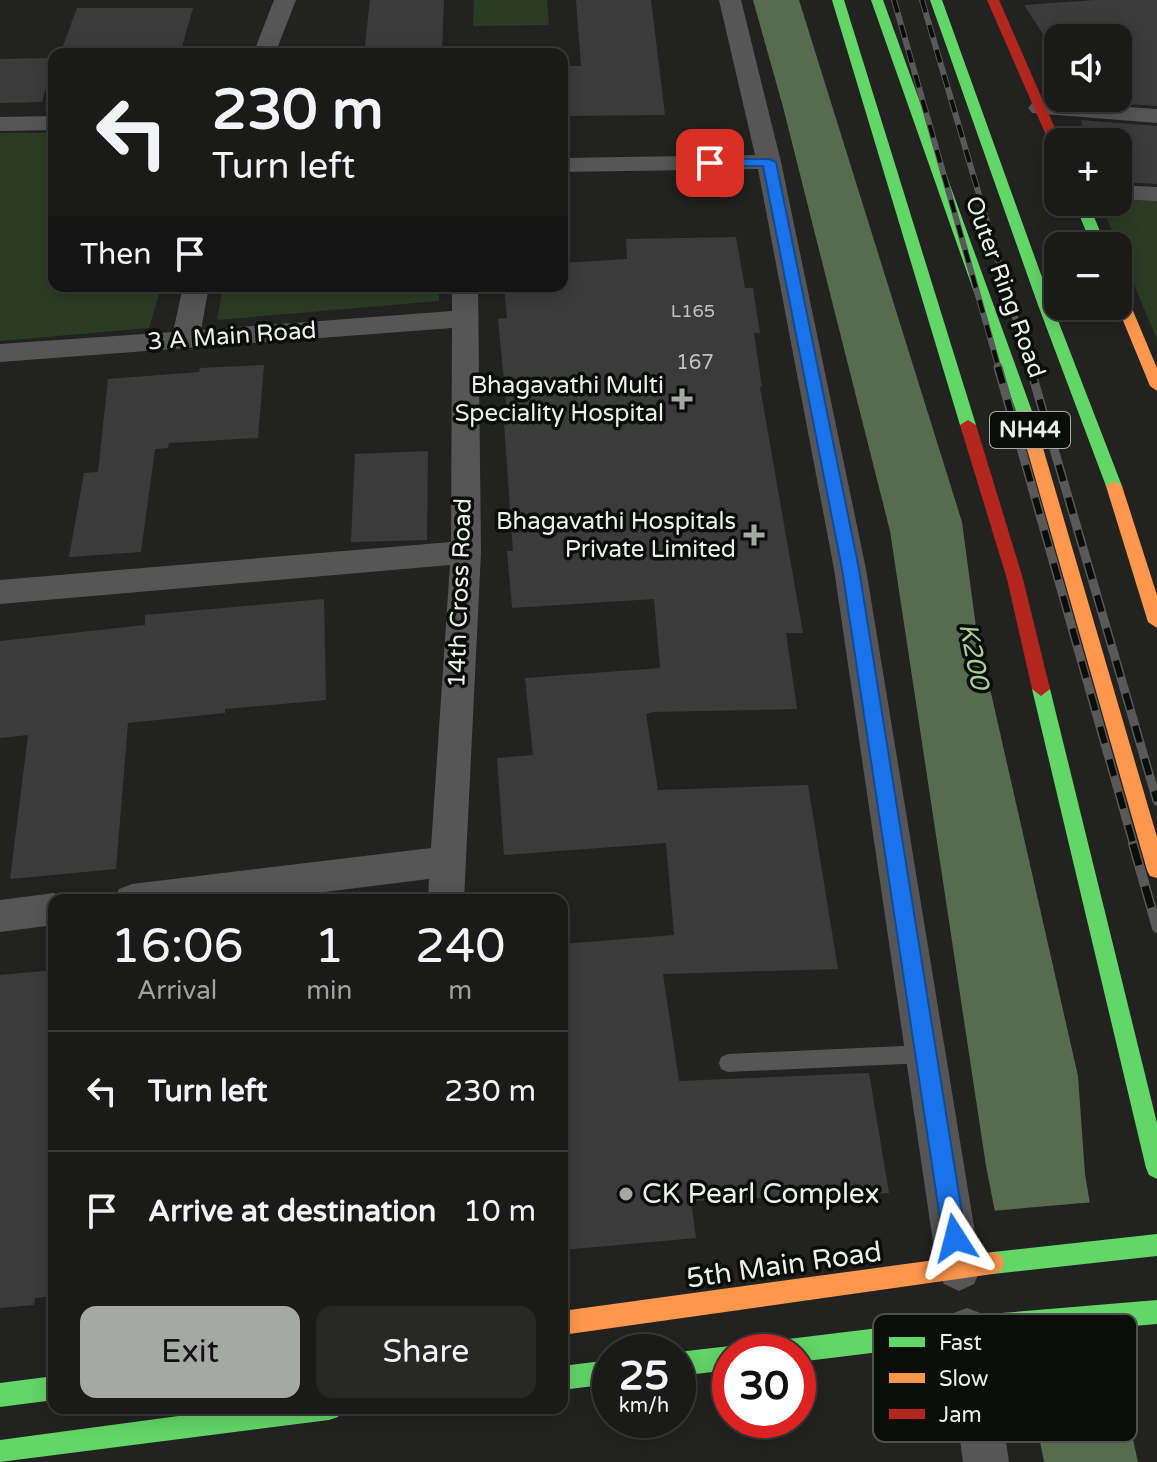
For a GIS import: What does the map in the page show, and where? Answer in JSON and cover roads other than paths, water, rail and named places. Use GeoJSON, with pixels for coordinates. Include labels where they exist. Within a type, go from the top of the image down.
{"type":"FeatureCollection","features":[{"type":"Feature","properties":{"kind":"main road"},"geometry":{"type":"LineString","coordinates":[[838,0],[1015,579],[1157,1168]]}},
{"type":"Feature","properties":{"kind":"main road","name":"Outer Ring Road"},"geometry":{"type":"LineString","coordinates":[[877,0],[1028,423],[1157,870]]}},
{"type":"Feature","properties":{"kind":"main road","name":"Outer Ring Road"},"geometry":{"type":"LineString","coordinates":[[936,0],[1045,305],[1109,470],[1157,622]]}},
{"type":"Feature","properties":{"kind":"main road"},"geometry":{"type":"LineString","coordinates":[[993,0],[1049,128]]}},
{"type":"Feature","properties":{"kind":"main road"},"geometry":{"type":"LineString","coordinates":[[1130,320],[1157,386]]}},
{"type":"Feature","properties":{"kind":"main road","name":"5th Main Road"},"geometry":{"type":"LineString","coordinates":[[568,1322],[972,1266],[1157,1245]]}},
{"type":"Feature","properties":{"kind":"main road"},"geometry":{"type":"LineString","coordinates":[[816,1348],[873,1341]]}},
{"type":"Feature","properties":{"kind":"main road"},"geometry":{"type":"LineString","coordinates":[[568,1377],[592,1374]]}},
{"type":"Feature","properties":{"kind":"main road"},"geometry":{"type":"LineString","coordinates":[[0,1395],[48,1389]]}},
{"type":"Feature","properties":{"kind":"main road"},"geometry":{"type":"LineString","coordinates":[[0,1452],[284,1414]]}},
{"type":"Feature","properties":{"kind":"street"},"geometry":{"type":"LineString","coordinates":[[266,48],[285,0]]}},
{"type":"Feature","properties":{"kind":"street"},"geometry":{"type":"LineString","coordinates":[[730,0],[769,162],[850,569],[926,1054],[972,1266]]}},
{"type":"Feature","properties":{"kind":"street"},"geometry":{"type":"LineString","coordinates":[[1040,108],[1157,116]]}},
{"type":"Feature","properties":{"kind":"street"},"geometry":{"type":"LineString","coordinates":[[0,124],[48,123]]}},
{"type":"Feature","properties":{"kind":"street"},"geometry":{"type":"LineString","coordinates":[[568,165],[769,162]]}},
{"type":"Feature","properties":{"kind":"street"},"geometry":{"type":"LineString","coordinates":[[1132,193],[1157,194]]}},
{"type":"Feature","properties":{"kind":"street"},"geometry":{"type":"LineString","coordinates":[[185,340],[195,292]]}},
{"type":"Feature","properties":{"kind":"street","name":"14th Cross Road"},"geometry":{"type":"LineString","coordinates":[[446,894],[445,862],[466,552],[465,292]]}},
{"type":"Feature","properties":{"kind":"street","name":"3 A Main Road"},"geometry":{"type":"LineString","coordinates":[[0,353],[463,319]]}},
{"type":"Feature","properties":{"kind":"street"},"geometry":{"type":"LineString","coordinates":[[0,592],[466,552]]}},
{"type":"Feature","properties":{"kind":"street"},"geometry":{"type":"LineString","coordinates":[[181,894],[445,862]]}},
{"type":"Feature","properties":{"kind":"street"},"geometry":{"type":"LineString","coordinates":[[0,916],[48,910]]}},
{"type":"Feature","properties":{"kind":"street"},"geometry":{"type":"LineString","coordinates":[[986,1442],[986,1462]]}},
{"type":"Feature","properties":{"kind":"lane"},"geometry":{"type":"LineString","coordinates":[[728,1063],[926,1054]]}},
{"type":"Feature","properties":{"kind":"water","name":"K200"},"geometry":{"type":"Polygon","coordinates":[[[753,0],[799,0],[962,522],[976,627],[1078,1076],[1085,1174],[1108,1314],[1015,1314],[986,1166],[890,531],[753,0]]]}},
{"type":"Feature","properties":{"kind":"water"},"geometry":{"type":"Polygon","coordinates":[[[1040,1442],[1134,1442],[1138,1462],[1044,1462],[1040,1442]]]}},
{"type":"Feature","properties":{"kind":"railway"},"geometry":{"type":"LineString","coordinates":[[894,0],[999,369]]}},
{"type":"Feature","properties":{"kind":"railway"},"geometry":{"type":"LineString","coordinates":[[922,0],[1030,369]]}},
{"type":"Feature","properties":{"kind":"railway"},"geometry":{"type":"LineString","coordinates":[[998,367],[1134,846]]}},
{"type":"Feature","properties":{"kind":"railway"},"geometry":{"type":"LineString","coordinates":[[1030,367],[1157,801]]}},
{"type":"Feature","properties":{"kind":"railway"},"geometry":{"type":"LineString","coordinates":[[1133,844],[1157,928]]}},
{"type":"Feature","properties":{"kind":"place","name":"Bhagavathi Multi Speciality Hospital"},"geometry":{"type":"Point","coordinates":[682,399]}},
{"type":"Feature","properties":{"kind":"place","name":"Bhagavathi Hospitals Private Limited"},"geometry":{"type":"Point","coordinates":[754,535]}},
{"type":"Feature","properties":{"kind":"place","name":"CK Pearl Complex"},"geometry":{"type":"Point","coordinates":[626,1194]}}]}
